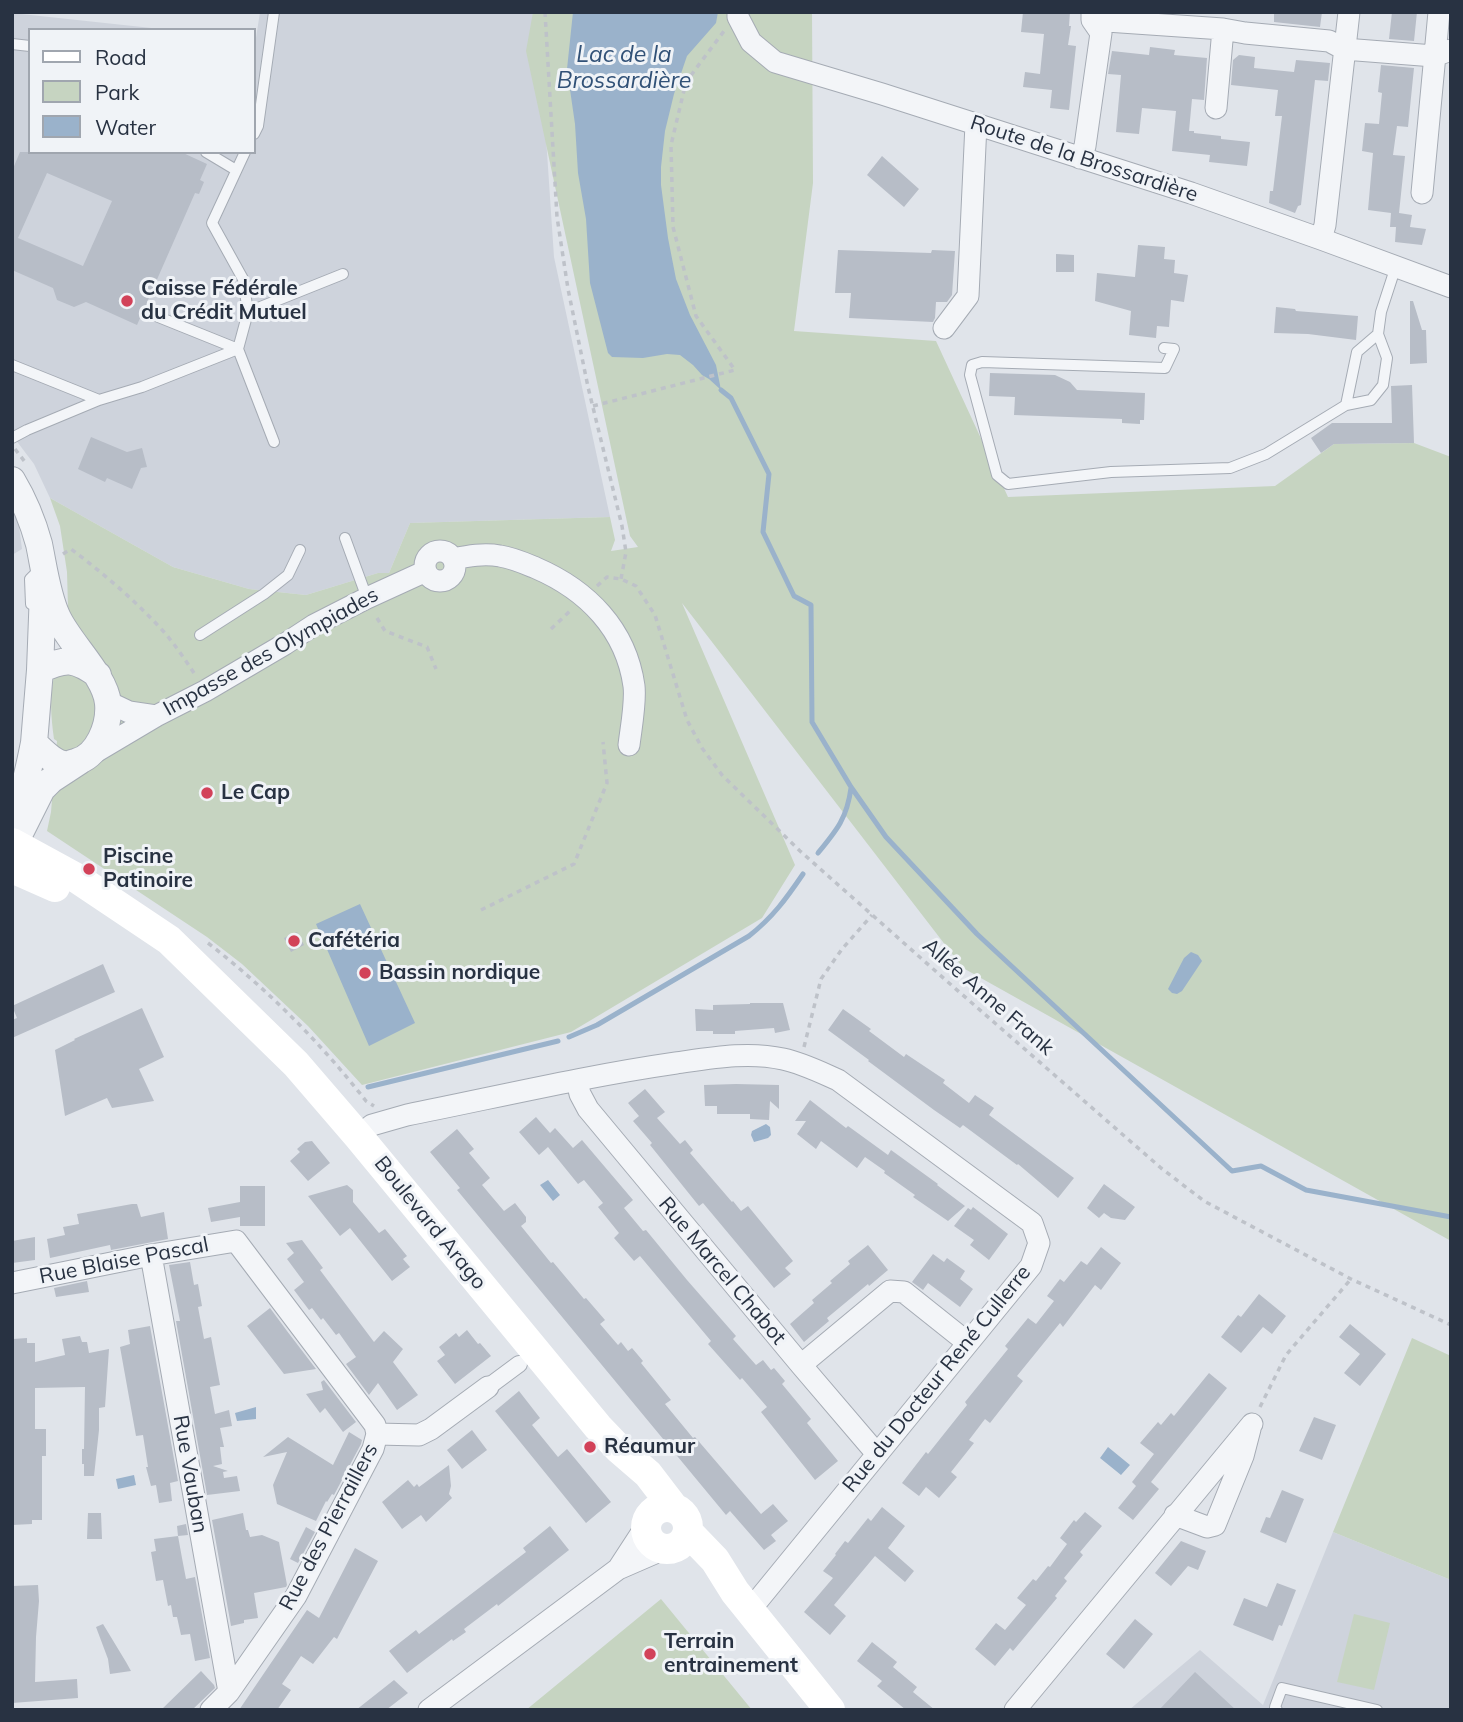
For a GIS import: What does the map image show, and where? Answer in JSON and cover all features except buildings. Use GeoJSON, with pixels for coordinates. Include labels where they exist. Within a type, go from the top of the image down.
{"type":"FeatureCollection","features":[{"type":"Feature","properties":{"kind":"main road","name":"Boulevard Arago"},"geometry":{"type":"LineString","coordinates":[[13,844],[78,879],[169,940],[296,1063],[598,1427],[648,1474],[665,1530],[715,1560],[743,1601],[830,1710]]}},
{"type":"Feature","properties":{"kind":"street"},"geometry":{"type":"LineString","coordinates":[[1321,239],[1325,225],[1349,12]]}},
{"type":"Feature","properties":{"kind":"street"},"geometry":{"type":"LineString","coordinates":[[1422,193],[1442,53],[1439,12]]}},
{"type":"Feature","properties":{"kind":"street","name":"Route de la Brossardière"},"geometry":{"type":"LineString","coordinates":[[738,14],[751,42],[775,62],[1191,193],[1451,287]]}},
{"type":"Feature","properties":{"kind":"street"},"geometry":{"type":"LineString","coordinates":[[1080,158],[1085,146],[1101,33],[1092,16],[1176,19],[1245,33],[1329,41],[1344,49],[1442,53]]}},
{"type":"Feature","properties":{"kind":"street"},"geometry":{"type":"LineString","coordinates":[[1216,108],[1223,29]]}},
{"type":"Feature","properties":{"kind":"street"},"geometry":{"type":"LineString","coordinates":[[944,328],[968,296],[976,124]]}},
{"type":"Feature","properties":{"kind":"street"},"geometry":{"type":"LineString","coordinates":[[22,476],[57,616],[98,675],[108,702],[106,727],[86,758],[64,764],[51,758],[34,743]]}},
{"type":"Feature","properties":{"kind":"street","name":"Impasse des Olympiades"},"geometry":{"type":"LineString","coordinates":[[13,844],[42,789],[51,780],[86,758],[314,625],[426,572],[431,579],[445,580],[453,573],[453,559],[477,554],[500,555],[521,561],[559,579],[582,594],[598,609],[628,659],[634,688],[629,745]]}},
{"type":"Feature","properties":{"kind":"street"},"geometry":{"type":"LineString","coordinates":[[13,844],[34,743],[40,670],[43,566]]}},
{"type":"Feature","properties":{"kind":"street"},"geometry":{"type":"LineString","coordinates":[[40,670],[67,661],[83,664],[98,675]]}},
{"type":"Feature","properties":{"kind":"street","name":"Impasse des Olympiades"},"geometry":{"type":"LineString","coordinates":[[108,702],[129,712],[156,716]]}},
{"type":"Feature","properties":{"kind":"street","name":"Rue du Docteur René Cullerre"},"geometry":{"type":"LineString","coordinates":[[358,1136],[372,1125],[407,1115],[634,1069],[728,1056],[782,1059],[838,1080],[1032,1223],[1039,1243],[1031,1266],[877,1454],[743,1601]]}},
{"type":"Feature","properties":{"kind":"street","name":"Rue Marcel Chabot"},"geometry":{"type":"LineString","coordinates":[[577,1081],[588,1109],[877,1454]]}},
{"type":"Feature","properties":{"kind":"street","name":"Rue Blaise Pascal"},"geometry":{"type":"LineString","coordinates":[[12,1283],[236,1241]]}},
{"type":"Feature","properties":{"kind":"street","name":"Rue des Pierraillers"},"geometry":{"type":"LineString","coordinates":[[211,1710],[229,1692],[296,1596],[373,1448],[377,1434],[370,1417],[236,1241]]}},
{"type":"Feature","properties":{"kind":"street","name":"Rue Vauban"},"geometry":{"type":"LineString","coordinates":[[151,1255],[229,1692]]}},
{"type":"Feature","properties":{"kind":"street","name":"Rue Marcel Chabot"},"geometry":{"type":"LineString","coordinates":[[801,1366],[890,1291],[904,1292],[968,1343]]}},
{"type":"Feature","properties":{"kind":"street"},"geometry":{"type":"LineString","coordinates":[[377,1434],[419,1435],[519,1364]]}},
{"type":"Feature","properties":{"kind":"street"},"geometry":{"type":"LineString","coordinates":[[1175,1515],[1207,1527],[1215,1525],[1243,1456],[1251,1424]]}},
{"type":"Feature","properties":{"kind":"street"},"geometry":{"type":"LineString","coordinates":[[1016,1710],[1251,1424]]}},
{"type":"Feature","properties":{"kind":"street"},"geometry":{"type":"LineString","coordinates":[[429,1710],[618,1569],[665,1530]]}},
{"type":"Feature","properties":{"kind":"lane"},"geometry":{"type":"LineString","coordinates":[[256,130],[274,12]]}},
{"type":"Feature","properties":{"kind":"lane"},"geometry":{"type":"LineString","coordinates":[[209,154],[236,170]]}},
{"type":"Feature","properties":{"kind":"lane"},"geometry":{"type":"LineString","coordinates":[[244,154],[212,222],[243,279],[248,312],[238,349],[274,442]]}},
{"type":"Feature","properties":{"kind":"lane"},"geometry":{"type":"LineString","coordinates":[[1164,348],[1174,349],[1165,368],[982,362],[972,365],[970,376],[997,475],[1008,484],[1111,472],[1230,468],[1266,454],[1346,405],[1371,400],[1383,385],[1387,358],[1378,334],[1381,312],[1396,266]]}},
{"type":"Feature","properties":{"kind":"lane"},"geometry":{"type":"LineString","coordinates":[[248,312],[343,274]]}},
{"type":"Feature","properties":{"kind":"lane"},"geometry":{"type":"LineString","coordinates":[[151,314],[238,349]]}},
{"type":"Feature","properties":{"kind":"lane"},"geometry":{"type":"LineString","coordinates":[[1346,405],[1357,352],[1378,334]]}},
{"type":"Feature","properties":{"kind":"lane"},"geometry":{"type":"LineString","coordinates":[[12,438],[99,400],[142,387],[238,349]]}},
{"type":"Feature","properties":{"kind":"lane"},"geometry":{"type":"LineString","coordinates":[[12,365],[99,400]]}},
{"type":"Feature","properties":{"kind":"lane"},"geometry":{"type":"LineString","coordinates":[[345,538],[367,598]]}},
{"type":"Feature","properties":{"kind":"lane"},"geometry":{"type":"LineString","coordinates":[[200,635],[264,594],[288,575],[300,550]]}},
{"type":"Feature","properties":{"kind":"lane"},"geometry":{"type":"LineString","coordinates":[[1277,1710],[1275,1707],[1282,1688],[1377,1710]]}},
{"type":"Feature","properties":{"kind":"path"},"geometry":{"type":"LineString","coordinates":[[545,12],[557,217],[568,289],[593,406],[735,370],[696,316],[673,227],[671,145],[686,82],[738,14]]}},
{"type":"Feature","properties":{"kind":"path","name":"Allée Anne Frank"},"geometry":{"type":"LineString","coordinates":[[593,406],[622,526],[626,552],[621,579],[636,586],[655,615],[687,720],[702,748],[722,775],[786,838],[872,915],[1161,1168],[1205,1201],[1351,1279],[1451,1325]]}},
{"type":"Feature","properties":{"kind":"path"},"geometry":{"type":"LineString","coordinates":[[12,445],[22,476]]}},
{"type":"Feature","properties":{"kind":"path"},"geometry":{"type":"LineString","coordinates":[[43,566],[71,549],[96,568],[166,634],[205,691]]}},
{"type":"Feature","properties":{"kind":"path"},"geometry":{"type":"LineString","coordinates":[[377,618],[385,631],[427,647],[436,669]]}},
{"type":"Feature","properties":{"kind":"path"},"geometry":{"type":"LineString","coordinates":[[481,910],[575,864],[607,783],[603,743]]}},
{"type":"Feature","properties":{"kind":"path"},"geometry":{"type":"LineString","coordinates":[[800,1064],[821,979],[842,949],[872,915]]}},
{"type":"Feature","properties":{"kind":"path"},"geometry":{"type":"LineString","coordinates":[[1251,1424],[1286,1354],[1351,1279]]}},
{"type":"Feature","properties":{"kind":"shaded area"},"geometry":{"type":"Polygon","coordinates":[[[260,12],[540,12],[554,257],[610,517],[410,523],[389,573],[378,573],[306,595],[249,589],[173,567],[50,498],[34,464],[12,435],[12,13],[151,28],[28,28],[28,154],[256,154],[256,38],[260,12]]]}},
{"type":"Feature","properties":{"kind":"shaded area"},"geometry":{"type":"Polygon","coordinates":[[[12,503],[17,511],[22,549],[12,555],[12,503]]]}},
{"type":"Feature","properties":{"kind":"shaded area"},"geometry":{"type":"Polygon","coordinates":[[[1333,1532],[1451,1580],[1451,1710],[1129,1710],[1200,1650],[1263,1705],[1333,1532]]]}},
{"type":"Feature","properties":{"kind":"green space"},"geometry":{"type":"Polygon","coordinates":[[[533,12],[812,12],[813,183],[794,331],[936,341],[1008,497],[1275,486],[1334,444],[1414,443],[1451,457],[1451,1241],[963,968],[682,603],[795,865],[762,918],[571,1032],[362,1085],[308,1026],[242,964],[207,937],[47,831],[57,741],[54,739],[52,722],[52,689],[55,673],[63,670],[68,607],[67,572],[60,526],[50,498],[173,567],[249,589],[306,595],[378,573],[389,573],[410,523],[610,517],[615,540],[611,551],[638,547],[630,536],[526,51],[533,12]]]}},
{"type":"Feature","properties":{"kind":"green space"},"geometry":{"type":"Polygon","coordinates":[[[1412,1338],[1451,1356],[1451,1580],[1333,1532],[1412,1338]]]}},
{"type":"Feature","properties":{"kind":"green space","name":"Terrain entrainement"},"geometry":{"type":"Polygon","coordinates":[[[661,1599],[752,1710],[526,1710],[661,1599]]]}},
{"type":"Feature","properties":{"kind":"green space"},"geometry":{"type":"Polygon","coordinates":[[[1354,1614],[1390,1623],[1374,1690],[1337,1682],[1354,1614]]]}},
{"type":"Feature","properties":{"kind":"water","name":"Lac de la Brossardière"},"geometry":{"type":"Polygon","coordinates":[[[573,12],[718,12],[716,23],[687,56],[674,94],[665,131],[661,185],[676,279],[690,315],[716,365],[721,390],[680,355],[643,358],[612,357],[608,353],[590,283],[586,219],[578,173],[575,124],[567,69],[573,12]]]}},
{"type":"Feature","properties":{"kind":"water","name":"Bassin nordique"},"geometry":{"type":"Polygon","coordinates":[[[360,904],[415,1023],[369,1046],[316,924],[360,904]]]}},
{"type":"Feature","properties":{"kind":"water"},"geometry":{"type":"Polygon","coordinates":[[[1191,952],[1198,955],[1202,961],[1182,991],[1172,993],[1168,989],[1184,958],[1191,952]]]}},
{"type":"Feature","properties":{"kind":"water"},"geometry":{"type":"Polygon","coordinates":[[[766,1124],[770,1127],[771,1135],[754,1142],[752,1131],[766,1124]]]}},
{"type":"Feature","properties":{"kind":"water"},"geometry":{"type":"Polygon","coordinates":[[[548,1180],[560,1195],[553,1201],[540,1185],[548,1180]]]}},
{"type":"Feature","properties":{"kind":"water"},"geometry":{"type":"Polygon","coordinates":[[[256,1407],[256,1419],[237,1421],[235,1413],[256,1407]]]}},
{"type":"Feature","properties":{"kind":"water"},"geometry":{"type":"Polygon","coordinates":[[[1108,1447],[1130,1465],[1121,1475],[1100,1458],[1108,1447]]]}},
{"type":"Feature","properties":{"kind":"water"},"geometry":{"type":"Polygon","coordinates":[[[134,1475],[136,1485],[118,1489],[116,1479],[134,1475]]]}},
{"type":"Feature","properties":{"kind":"waterway"},"geometry":{"type":"LineString","coordinates":[[721,390],[731,398],[769,474],[763,532],[794,596],[811,605],[812,722],[851,787],[886,837],[977,934],[1232,1171],[1261,1166],[1306,1190],[1451,1217]]}},
{"type":"Feature","properties":{"kind":"waterway"},"geometry":{"type":"LineString","coordinates":[[818,853],[840,823],[847,808],[851,788]]}},
{"type":"Feature","properties":{"kind":"waterway"},"geometry":{"type":"LineString","coordinates":[[569,1037],[597,1025],[749,936],[779,907],[803,874]]}},
{"type":"Feature","properties":{"kind":"waterway"},"geometry":{"type":"LineString","coordinates":[[368,1087],[558,1041]]}},
{"type":"Feature","properties":{"kind":"place","name":"Caisse Fédérale du Crédit Mutuel"},"geometry":{"type":"Point","coordinates":[127,301]}},
{"type":"Feature","properties":{"kind":"place","name":"Le Cap"},"geometry":{"type":"Point","coordinates":[207,793]}},
{"type":"Feature","properties":{"kind":"place","name":"Piscine Patinoire"},"geometry":{"type":"Point","coordinates":[89,869]}},
{"type":"Feature","properties":{"kind":"place","name":"Cafétéria"},"geometry":{"type":"Point","coordinates":[294,941]}},
{"type":"Feature","properties":{"kind":"place","name":"Bassin nordique"},"geometry":{"type":"Point","coordinates":[365,973]}},
{"type":"Feature","properties":{"kind":"place","name":"Réaumur"},"geometry":{"type":"Point","coordinates":[590,1447]}},
{"type":"Feature","properties":{"kind":"place","name":"Terrain entrainement"},"geometry":{"type":"Point","coordinates":[650,1654]}}]}
